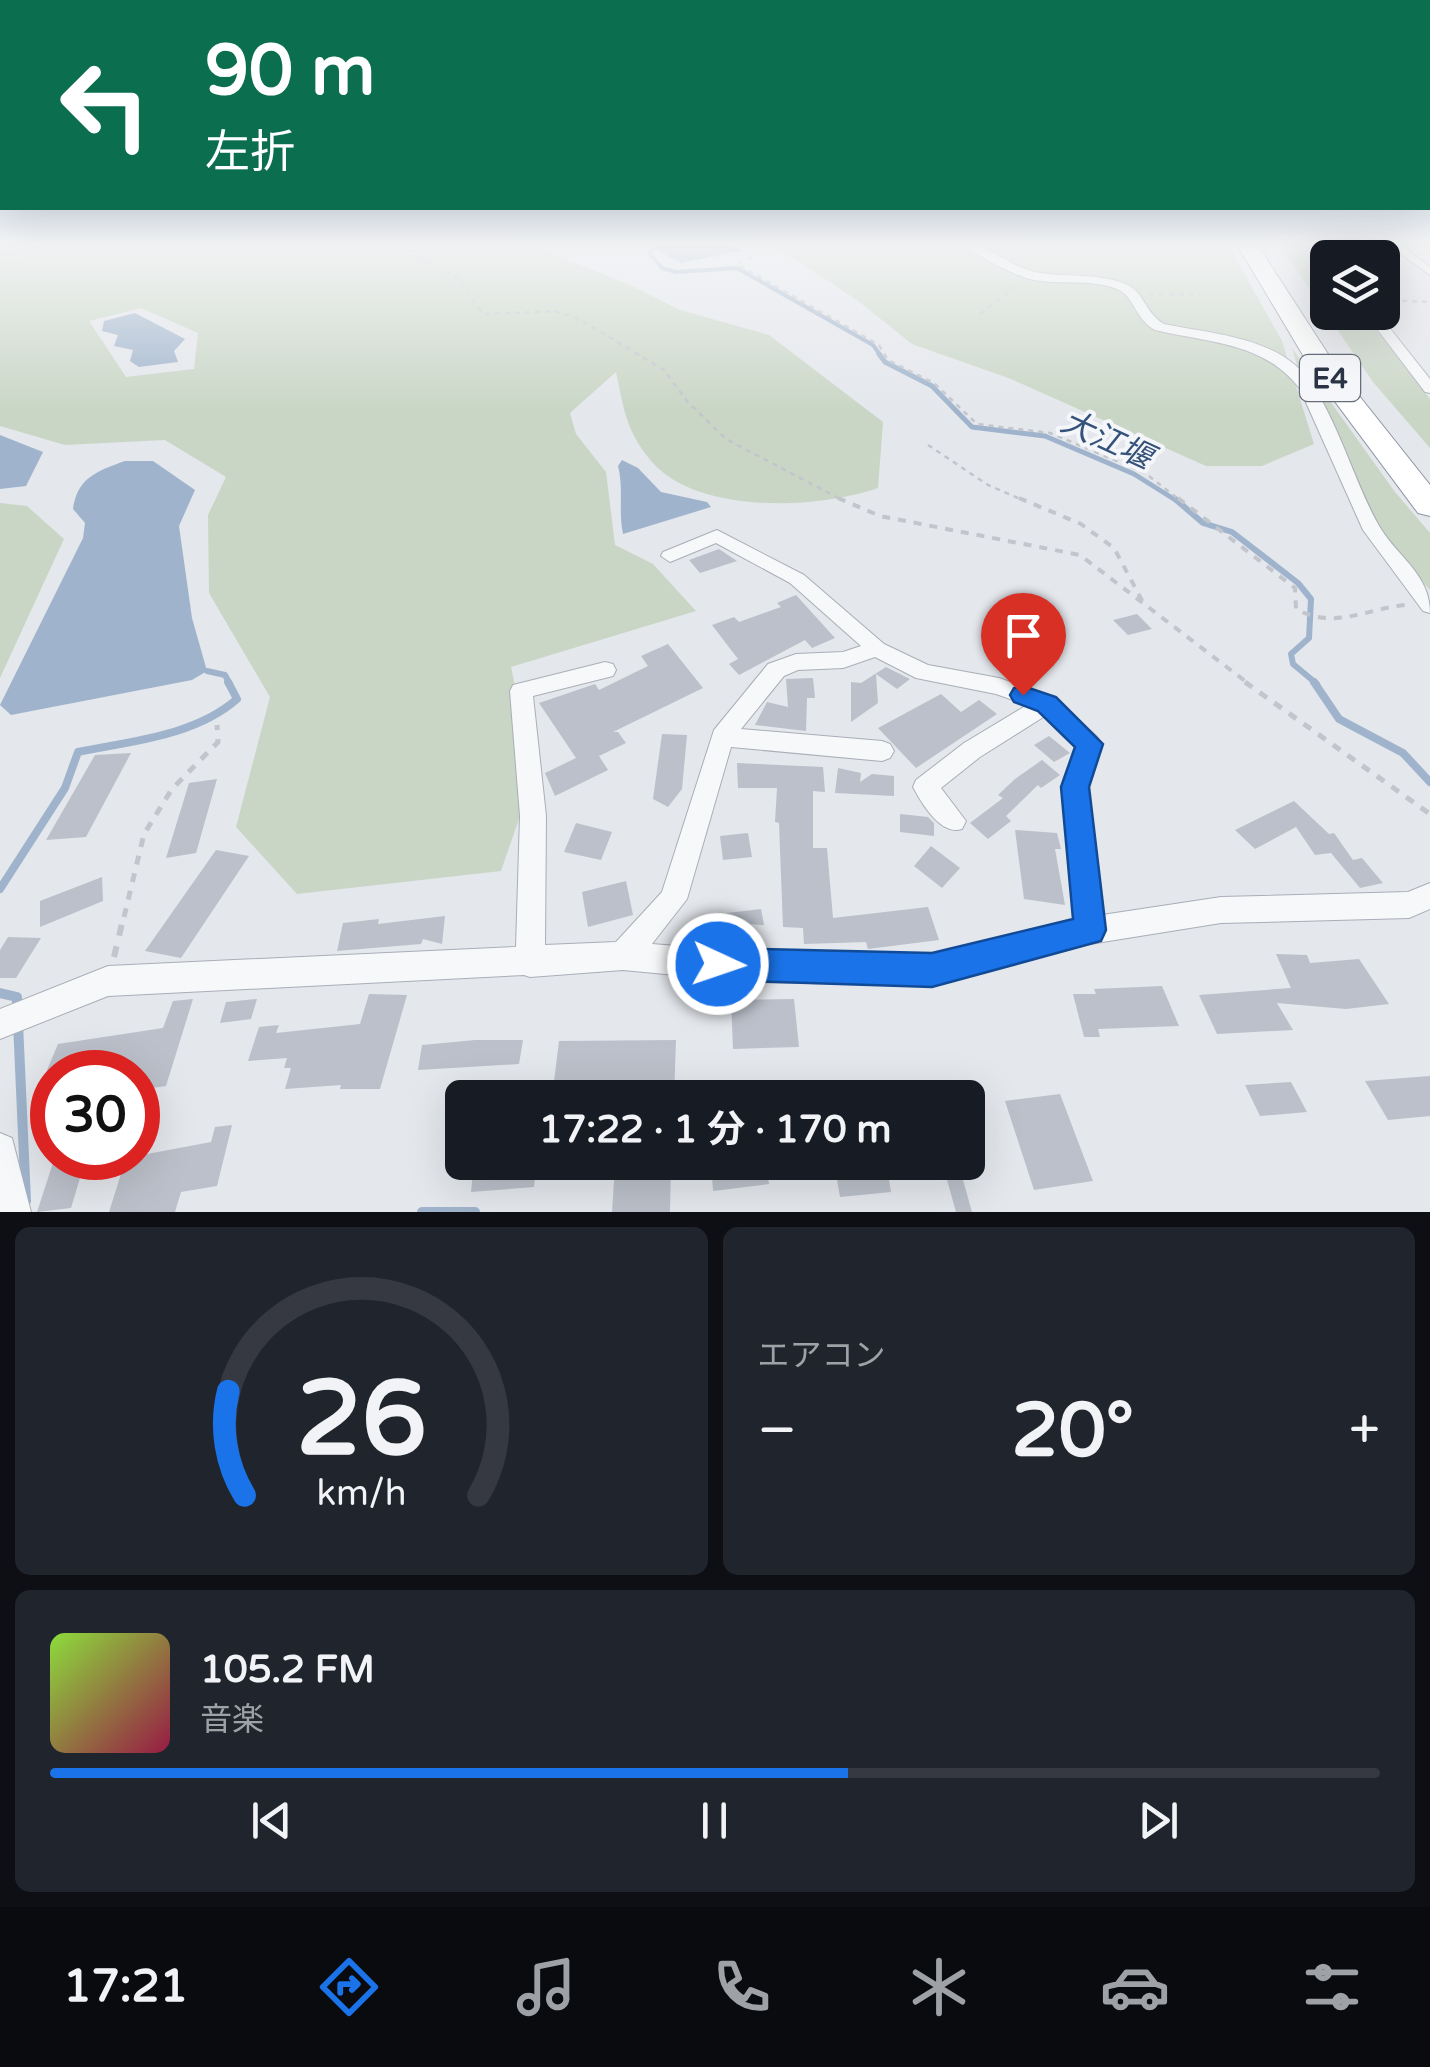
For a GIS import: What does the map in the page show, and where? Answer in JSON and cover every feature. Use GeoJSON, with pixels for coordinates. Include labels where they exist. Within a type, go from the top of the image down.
{"type":"FeatureCollection","features":[{"type":"Feature","properties":{"kind":"highway","name":"E4"},"geometry":{"type":"LineString","coordinates":[[1280,298],[1326,372],[1430,506]]}},
{"type":"Feature","properties":{"kind":"highway","name":"E4"},"geometry":{"type":"LineString","coordinates":[[1301,298],[1352,374],[1430,473]]}},
{"type":"Feature","properties":{"kind":"street"},"geometry":{"type":"LineString","coordinates":[[1133,298],[1140,314],[1160,327],[1241,342],[1264,350],[1292,369],[1307,388],[1372,530],[1430,606]]}},
{"type":"Feature","properties":{"kind":"street"},"geometry":{"type":"LineString","coordinates":[[1384,330],[1430,389]]}},
{"type":"Feature","properties":{"kind":"street"},"geometry":{"type":"LineString","coordinates":[[670,556],[717,536],[796,579],[877,649],[924,672],[999,686],[1047,704],[1090,744],[1075,787],[1090,930]]}},
{"type":"Feature","properties":{"kind":"street"},"geometry":{"type":"LineString","coordinates":[[624,956],[673,899],[722,737],[776,670],[796,662],[843,660],[877,649]]}},
{"type":"Feature","properties":{"kind":"street"},"geometry":{"type":"LineString","coordinates":[[530,964],[533,816],[521,691],[605,670]]}},
{"type":"Feature","properties":{"kind":"street"},"geometry":{"type":"LineString","coordinates":[[953,821],[925,787],[972,750],[1047,704]]}},
{"type":"Feature","properties":{"kind":"street"},"geometry":{"type":"LineString","coordinates":[[722,737],[882,751]]}},
{"type":"Feature","properties":{"kind":"street"},"geometry":{"type":"LineString","coordinates":[[0,1024],[108,981],[530,964],[624,956],[750,967],[932,970],[1090,930],[1221,910],[1409,906],[1430,896]]}},
{"type":"Feature","properties":{"kind":"street"},"geometry":{"type":"LineString","coordinates":[[0,1150],[13,1212]]}},
{"type":"Feature","properties":{"kind":"path"},"geometry":{"type":"LineString","coordinates":[[472,298],[483,314],[554,311],[578,319],[664,370],[686,402],[726,439],[812,488],[880,516],[1080,555],[1147,610],[1300,723],[1345,748],[1430,814]]}},
{"type":"Feature","properties":{"kind":"path"},"geometry":{"type":"LineString","coordinates":[[796,298],[879,345],[888,360],[923,375],[977,424],[1050,433],[1145,473],[1296,588],[1296,610],[1311,620],[1332,624],[1398,605],[1430,606]]}},
{"type":"Feature","properties":{"kind":"path"},"geometry":{"type":"LineString","coordinates":[[980,314],[1001,298]]}},
{"type":"Feature","properties":{"kind":"path"},"geometry":{"type":"LineString","coordinates":[[1400,301],[1430,302]]}},
{"type":"Feature","properties":{"kind":"path"},"geometry":{"type":"LineString","coordinates":[[928,445],[988,486],[1081,524],[1114,548],[1147,610]]}},
{"type":"Feature","properties":{"kind":"path"},"geometry":{"type":"LineString","coordinates":[[108,981],[144,834],[172,789],[218,742],[216,725]]}},
{"type":"Feature","properties":{"kind":"green space"},"geometry":{"type":"Polygon","coordinates":[[[0,298],[655,298],[680,310],[769,335],[883,422],[878,488],[792,503],[728,499],[673,479],[652,462],[631,429],[616,372],[570,413],[576,434],[606,472],[615,545],[653,564],[696,611],[511,667],[534,775],[501,871],[297,894],[236,827],[270,697],[209,593],[208,515],[226,477],[165,440],[65,445],[0,426],[0,298]],[[141,308],[89,321],[126,377],[194,369],[198,333],[141,308]]]}},
{"type":"Feature","properties":{"kind":"green space"},"geometry":{"type":"Polygon","coordinates":[[[853,298],[1258,298],[1282,341],[1314,444],[1262,466],[1206,466],[1011,379],[912,344],[853,298]]]}},
{"type":"Feature","properties":{"kind":"green space"},"geometry":{"type":"Polygon","coordinates":[[[1338,330],[1376,330],[1430,399],[1430,448],[1373,382],[1338,330]]]}},
{"type":"Feature","properties":{"kind":"green space"},"geometry":{"type":"Polygon","coordinates":[[[1292,348],[1395,492],[1430,533],[1430,590],[1381,532],[1332,425],[1298,369],[1292,348]]]}},
{"type":"Feature","properties":{"kind":"green space"},"geometry":{"type":"Polygon","coordinates":[[[0,503],[27,506],[64,539],[0,678],[0,503]]]}},
{"type":"Feature","properties":{"kind":"water"},"geometry":{"type":"Polygon","coordinates":[[[135,313],[185,339],[174,351],[178,362],[139,367],[130,361],[133,350],[114,346],[118,335],[102,331],[104,321],[135,313]]]}},
{"type":"Feature","properties":{"kind":"water"},"geometry":{"type":"Polygon","coordinates":[[[0,435],[43,452],[26,486],[0,489],[0,435]]]}},
{"type":"Feature","properties":{"kind":"water"},"geometry":{"type":"Polygon","coordinates":[[[622,460],[638,468],[661,492],[707,502],[711,507],[623,534],[618,466],[622,460]]]}},
{"type":"Feature","properties":{"kind":"water"},"geometry":{"type":"Polygon","coordinates":[[[125,461],[153,461],[195,490],[179,526],[192,618],[207,671],[192,680],[11,715],[0,705],[83,538],[85,523],[73,509],[75,498],[97,472],[125,461]]]}},
{"type":"Feature","properties":{"kind":"building"},"geometry":{"type":"Polygon","coordinates":[[[719,549],[737,561],[700,573],[689,560],[719,549]]]}},
{"type":"Feature","properties":{"kind":"building"},"geometry":{"type":"Polygon","coordinates":[[[796,595],[835,638],[812,648],[805,640],[739,675],[729,664],[738,659],[712,625],[734,617],[739,622],[781,607],[777,603],[796,595]]]}},
{"type":"Feature","properties":{"kind":"building"},"geometry":{"type":"Polygon","coordinates":[[[1137,614],[1152,629],[1128,635],[1113,620],[1137,614]]]}},
{"type":"Feature","properties":{"kind":"building"},"geometry":{"type":"Polygon","coordinates":[[[668,644],[703,688],[613,732],[618,732],[626,743],[599,756],[608,770],[555,796],[545,773],[576,758],[539,703],[595,684],[599,690],[648,666],[641,656],[668,644]]]}},
{"type":"Feature","properties":{"kind":"building"},"geometry":{"type":"Polygon","coordinates":[[[886,667],[910,679],[897,689],[876,674],[878,703],[851,722],[851,682],[861,683],[886,667]]]}},
{"type":"Feature","properties":{"kind":"building"},"geometry":{"type":"Polygon","coordinates":[[[813,678],[815,698],[807,698],[806,731],[755,725],[767,702],[788,707],[786,679],[813,678]]]}},
{"type":"Feature","properties":{"kind":"building"},"geometry":{"type":"Polygon","coordinates":[[[941,694],[961,712],[979,700],[997,714],[916,768],[878,728],[941,694]]]}},
{"type":"Feature","properties":{"kind":"building"},"geometry":{"type":"Polygon","coordinates":[[[662,734],[687,735],[682,789],[668,807],[653,799],[662,734]]]}},
{"type":"Feature","properties":{"kind":"building"},"geometry":{"type":"Polygon","coordinates":[[[1049,736],[1070,753],[1054,762],[1034,745],[1049,736]]]}},
{"type":"Feature","properties":{"kind":"building"},"geometry":{"type":"Polygon","coordinates":[[[131,753],[86,837],[46,840],[95,755],[131,753]]]}},
{"type":"Feature","properties":{"kind":"building"},"geometry":{"type":"Polygon","coordinates":[[[1042,760],[1060,775],[1041,788],[1038,785],[1006,816],[1011,821],[988,839],[970,823],[1003,798],[998,795],[1015,779],[1042,760]]]}},
{"type":"Feature","properties":{"kind":"building"},"geometry":{"type":"Polygon","coordinates":[[[737,763],[823,767],[825,792],[813,791],[813,848],[827,848],[833,918],[928,907],[939,940],[868,949],[866,942],[804,944],[803,928],[783,927],[779,823],[775,822],[777,788],[738,788],[737,763]]]}},
{"type":"Feature","properties":{"kind":"building"},"geometry":{"type":"Polygon","coordinates":[[[838,768],[861,773],[860,782],[872,774],[894,776],[894,796],[835,793],[838,768]]]}},
{"type":"Feature","properties":{"kind":"building"},"geometry":{"type":"Polygon","coordinates":[[[217,779],[196,853],[166,858],[189,783],[217,779]]]}},
{"type":"Feature","properties":{"kind":"building"},"geometry":{"type":"Polygon","coordinates":[[[1294,801],[1329,834],[1334,833],[1353,860],[1362,858],[1383,883],[1360,888],[1331,853],[1315,855],[1296,827],[1255,849],[1235,830],[1294,801]]]}},
{"type":"Feature","properties":{"kind":"building"},"geometry":{"type":"Polygon","coordinates":[[[900,814],[928,817],[934,823],[934,836],[900,832],[900,814]]]}},
{"type":"Feature","properties":{"kind":"building"},"geometry":{"type":"Polygon","coordinates":[[[576,823],[612,832],[601,860],[564,852],[576,823]]]}},
{"type":"Feature","properties":{"kind":"building"},"geometry":{"type":"Polygon","coordinates":[[[1015,830],[1057,833],[1061,849],[1055,849],[1065,905],[1024,899],[1015,830]]]}},
{"type":"Feature","properties":{"kind":"building"},"geometry":{"type":"Polygon","coordinates":[[[748,833],[752,857],[723,860],[720,836],[748,833]]]}},
{"type":"Feature","properties":{"kind":"building"},"geometry":{"type":"Polygon","coordinates":[[[931,846],[960,868],[942,888],[914,866],[931,846]]]}},
{"type":"Feature","properties":{"kind":"building"},"geometry":{"type":"Polygon","coordinates":[[[216,850],[249,856],[181,958],[145,951],[216,850]]]}},
{"type":"Feature","properties":{"kind":"building"},"geometry":{"type":"Polygon","coordinates":[[[102,877],[103,901],[40,927],[40,901],[102,877]]]}},
{"type":"Feature","properties":{"kind":"building"},"geometry":{"type":"Polygon","coordinates":[[[626,881],[633,915],[588,927],[582,892],[626,881]]]}},
{"type":"Feature","properties":{"kind":"building"},"geometry":{"type":"Polygon","coordinates":[[[761,909],[764,925],[743,924],[744,937],[705,941],[702,916],[761,909]]]}},
{"type":"Feature","properties":{"kind":"building"},"geometry":{"type":"Polygon","coordinates":[[[445,916],[442,944],[423,939],[421,944],[337,951],[343,923],[379,919],[378,924],[445,916]]]}},
{"type":"Feature","properties":{"kind":"building"},"geometry":{"type":"Polygon","coordinates":[[[8,937],[41,938],[16,978],[0,978],[0,950],[8,937]]]}},
{"type":"Feature","properties":{"kind":"building"},"geometry":{"type":"Polygon","coordinates":[[[1276,954],[1307,955],[1310,963],[1359,959],[1389,1004],[1346,1009],[1277,1003],[1293,1030],[1217,1034],[1199,995],[1291,988],[1276,954]]]}},
{"type":"Feature","properties":{"kind":"building"},"geometry":{"type":"Polygon","coordinates":[[[1162,986],[1179,1026],[1098,1029],[1100,1037],[1084,1037],[1073,994],[1096,994],[1094,989],[1162,986]]]}},
{"type":"Feature","properties":{"kind":"building"},"geometry":{"type":"Polygon","coordinates":[[[369,994],[407,995],[380,1089],[340,1089],[341,1085],[285,1089],[291,1068],[284,1068],[287,1058],[248,1061],[259,1027],[279,1025],[276,1033],[360,1024],[369,994]]]}},
{"type":"Feature","properties":{"kind":"building"},"geometry":{"type":"Polygon","coordinates":[[[193,999],[166,1086],[160,1087],[160,1050],[55,1050],[58,1044],[163,1028],[173,1001],[193,999]]]}},
{"type":"Feature","properties":{"kind":"building"},"geometry":{"type":"Polygon","coordinates":[[[257,999],[251,1019],[220,1023],[226,1002],[257,999]]]}},
{"type":"Feature","properties":{"kind":"building"},"geometry":{"type":"Polygon","coordinates":[[[794,999],[799,1047],[733,1049],[731,1000],[794,999]]]}},
{"type":"Feature","properties":{"kind":"building"},"geometry":{"type":"Polygon","coordinates":[[[523,1040],[519,1064],[418,1070],[422,1045],[523,1040]]]}},
{"type":"Feature","properties":{"kind":"building"},"geometry":{"type":"Polygon","coordinates":[[[676,1040],[675,1080],[554,1080],[559,1041],[676,1040]]]}},
{"type":"Feature","properties":{"kind":"building"},"geometry":{"type":"Polygon","coordinates":[[[1430,1076],[1430,1116],[1388,1120],[1365,1081],[1430,1076]]]}},
{"type":"Feature","properties":{"kind":"building"},"geometry":{"type":"Polygon","coordinates":[[[1291,1082],[1307,1112],[1260,1116],[1245,1085],[1291,1082]]]}},
{"type":"Feature","properties":{"kind":"building"},"geometry":{"type":"Polygon","coordinates":[[[1060,1094],[1093,1181],[1034,1190],[1005,1101],[1060,1094]]]}},
{"type":"Feature","properties":{"kind":"building"},"geometry":{"type":"Polygon","coordinates":[[[232,1125],[217,1186],[181,1192],[175,1212],[109,1212],[119,1180],[160,1180],[160,1152],[211,1142],[215,1127],[232,1125]]]}},
{"type":"Feature","properties":{"kind":"building"},"geometry":{"type":"Polygon","coordinates":[[[47,1180],[79,1180],[71,1208],[37,1212],[47,1180]]]}},
{"type":"Feature","properties":{"kind":"building"},"geometry":{"type":"Polygon","coordinates":[[[472,1180],[535,1180],[534,1187],[471,1192],[472,1180]]]}},
{"type":"Feature","properties":{"kind":"building"},"geometry":{"type":"Polygon","coordinates":[[[614,1180],[671,1180],[670,1212],[612,1212],[614,1180]]]}},
{"type":"Feature","properties":{"kind":"building"},"geometry":{"type":"Polygon","coordinates":[[[712,1180],[768,1180],[769,1184],[713,1191],[712,1180]]]}},
{"type":"Feature","properties":{"kind":"building"},"geometry":{"type":"Polygon","coordinates":[[[837,1180],[889,1180],[891,1192],[840,1197],[837,1180]]]}},
{"type":"Feature","properties":{"kind":"building"},"geometry":{"type":"Polygon","coordinates":[[[947,1180],[963,1180],[972,1212],[956,1212],[947,1180]]]}},
{"type":"Feature","properties":{"kind":"waterway","name":"大江堰"},"geometry":{"type":"LineString","coordinates":[[789,298],[873,345],[881,356]]}},
{"type":"Feature","properties":{"kind":"waterway","name":"大江堰"},"geometry":{"type":"LineString","coordinates":[[879,354],[885,362],[932,386],[972,427],[1045,436],[1134,474],[1177,501]]}},
{"type":"Feature","properties":{"kind":"waterway","name":"大江堰"},"geometry":{"type":"LineString","coordinates":[[1174,498],[1203,523],[1232,532],[1298,583],[1311,599],[1309,638],[1291,654],[1293,664],[1317,684]]}},
{"type":"Feature","properties":{"kind":"waterway"},"geometry":{"type":"LineString","coordinates":[[207,671],[225,675],[230,684]]}},
{"type":"Feature","properties":{"kind":"waterway"},"geometry":{"type":"LineString","coordinates":[[0,889],[65,788],[78,752],[162,735],[202,721],[237,699],[228,682]]}},
{"type":"Feature","properties":{"kind":"waterway","name":"大江堰"},"geometry":{"type":"LineString","coordinates":[[1314,682],[1339,719],[1403,753],[1430,782]]}},
{"type":"Feature","properties":{"kind":"waterway","name":"大江堰"},"geometry":{"type":"LineString","coordinates":[[0,993],[17,997],[17,1006]]}},
{"type":"Feature","properties":{"kind":"waterway","name":"大江堰"},"geometry":{"type":"LineString","coordinates":[[18,1023],[26,1201]]}},
{"type":"Feature","properties":{"kind":"waterway","name":"大江堰"},"geometry":{"type":"LineString","coordinates":[[422,1212],[475,1212]]}},
{"type":"Feature","properties":{"kind":"route"},"geometry":{"type":"LineString","coordinates":[[718,964],[932,970],[1090,930],[1075,787],[1090,744],[1047,704],[1023,695]]}}]}
